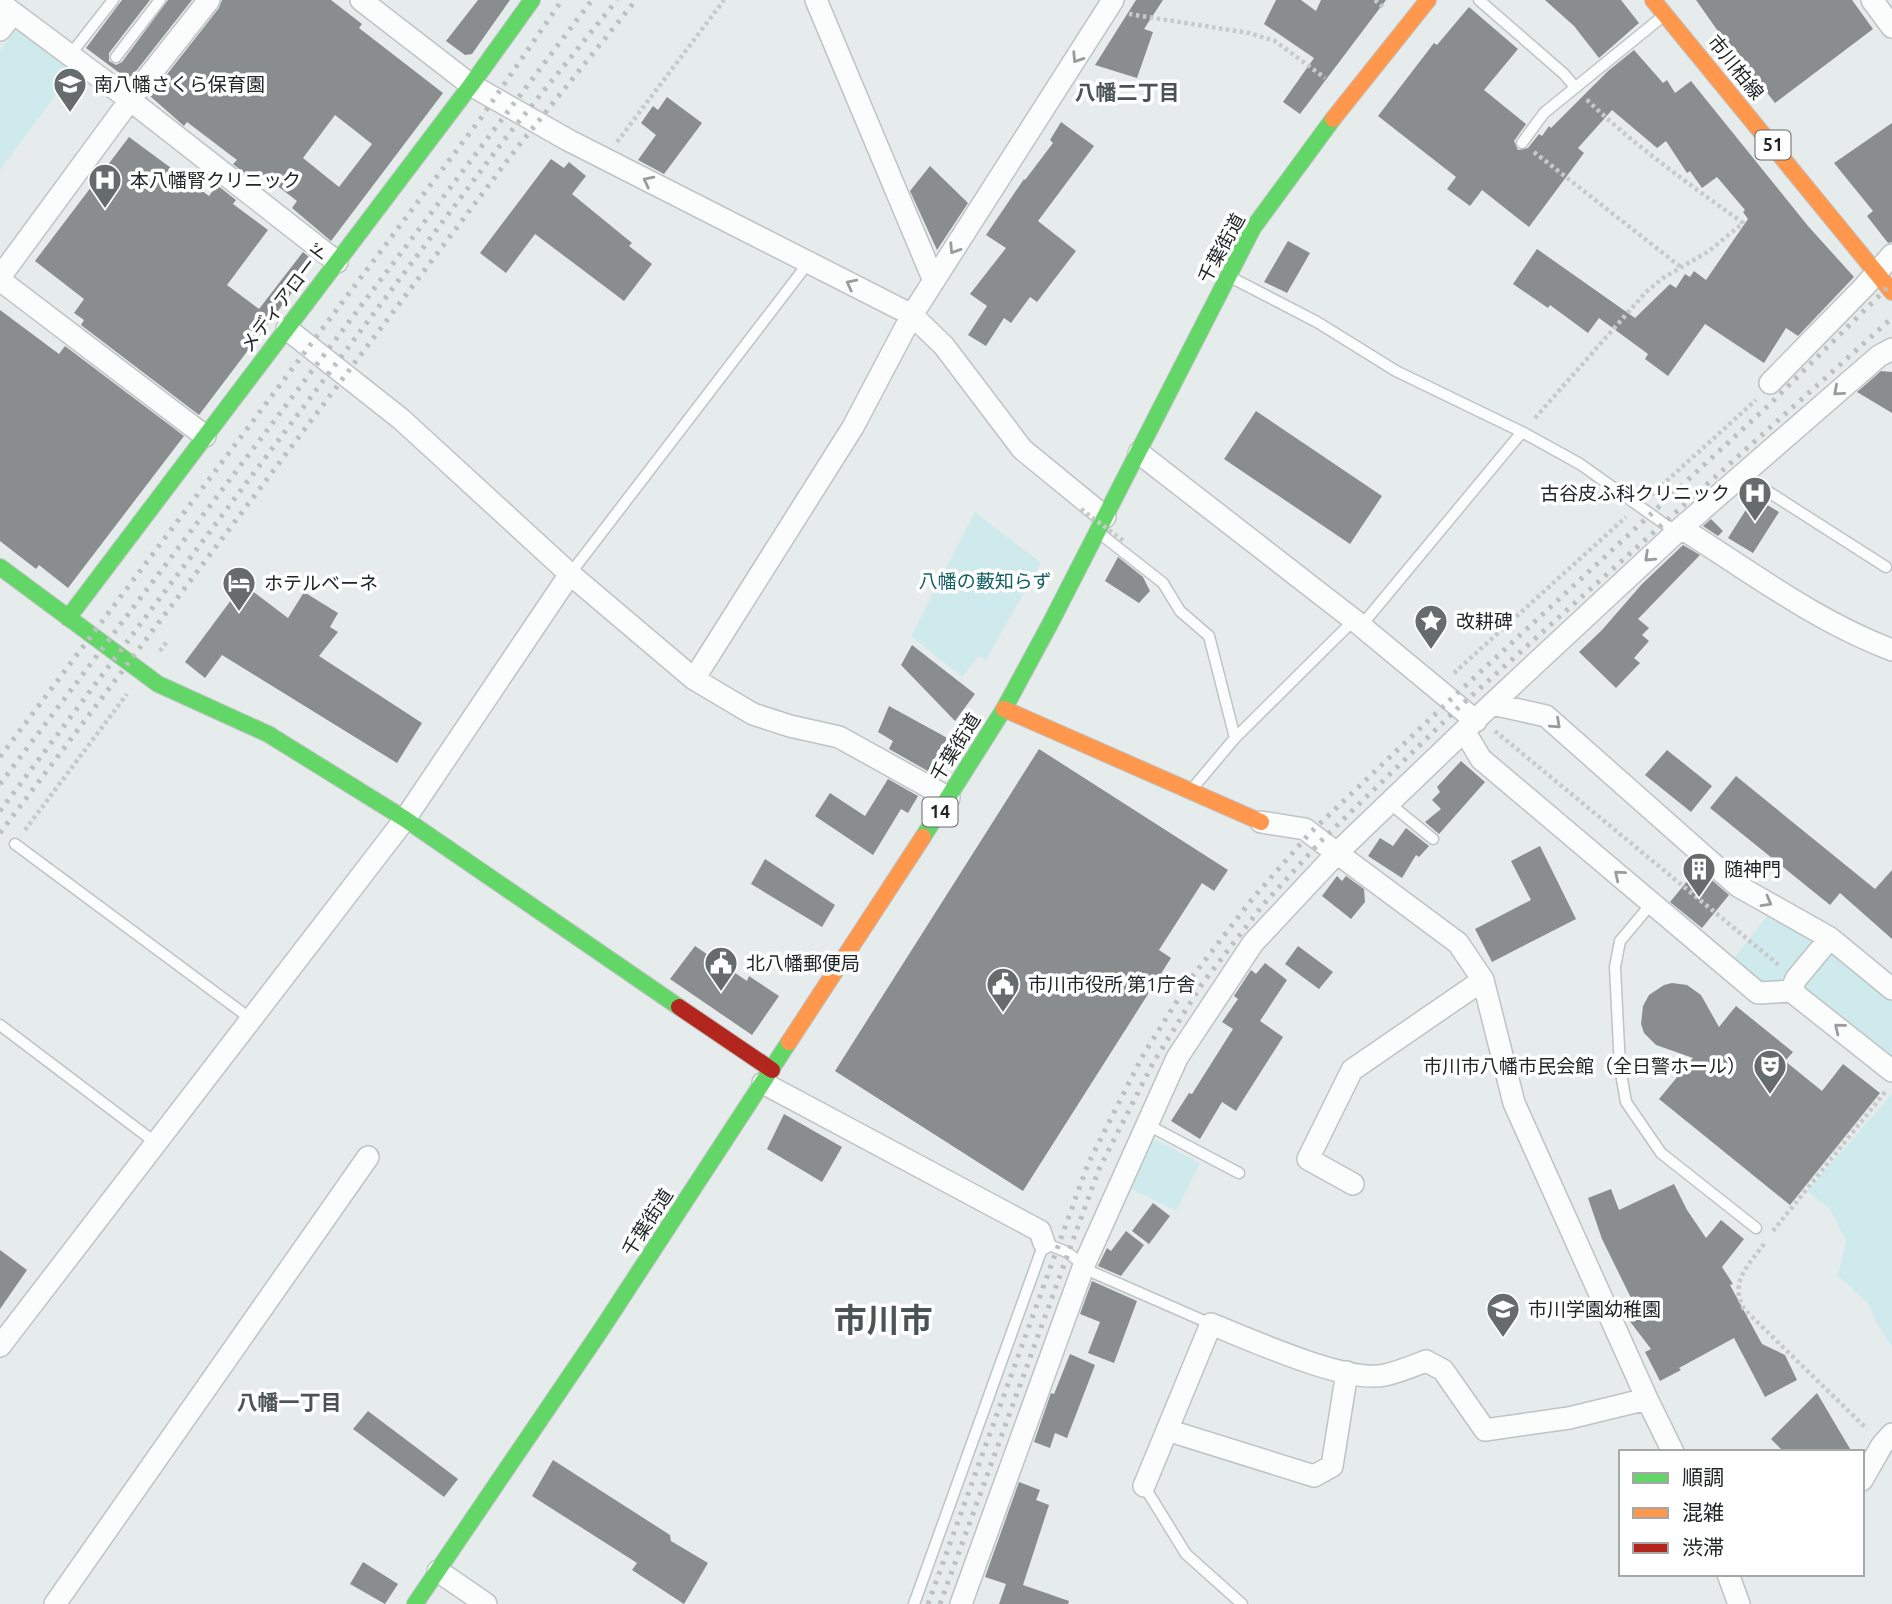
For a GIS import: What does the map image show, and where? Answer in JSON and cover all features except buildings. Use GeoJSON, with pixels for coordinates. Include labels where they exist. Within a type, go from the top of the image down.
{"type":"FeatureCollection","features":[{"type":"Feature","properties":{"kind":"main road","name":"メディアロード"},"geometry":{"type":"LineString","coordinates":[[68,618],[471,85],[531,0]]}},
{"type":"Feature","properties":{"kind":"main road","name":"千葉街道"},"geometry":{"type":"LineString","coordinates":[[415,1604],[601,1330],[949,798],[1004,709],[1102,525],[1253,228],[1291,174],[1428,0]]}},
{"type":"Feature","properties":{"kind":"main road","name":"市川柏線"},"geometry":{"type":"LineString","coordinates":[[1665,6],[1892,292]]}},
{"type":"Feature","properties":{"kind":"main road"},"geometry":{"type":"LineString","coordinates":[[0,567],[158,684],[268,734],[405,819],[767,1077]]}},
{"type":"Feature","properties":{"kind":"main road"},"geometry":{"type":"LineString","coordinates":[[1004,709],[1261,822]]}},
{"type":"Feature","properties":{"kind":"street"},"geometry":{"type":"LineString","coordinates":[[205,436],[0,279],[130,100],[209,0]]}},
{"type":"Feature","properties":{"kind":"street"},"geometry":{"type":"LineString","coordinates":[[362,0],[471,85],[568,140],[912,315],[944,346],[1022,449],[1102,525]]}},
{"type":"Feature","properties":{"kind":"street"},"geometry":{"type":"LineString","coordinates":[[816,0],[934,281]]}},
{"type":"Feature","properties":{"kind":"street"},"geometry":{"type":"LineString","coordinates":[[1872,0],[1892,27]]}},
{"type":"Feature","properties":{"kind":"street"},"geometry":{"type":"LineString","coordinates":[[694,678],[853,427],[912,315],[1118,6]]}},
{"type":"Feature","properties":{"kind":"street"},"geometry":{"type":"LineString","coordinates":[[4,15],[70,55],[337,262]]}},
{"type":"Feature","properties":{"kind":"street"},"geometry":{"type":"LineString","coordinates":[[1770,383],[1892,254]]}},
{"type":"Feature","properties":{"kind":"street"},"geometry":{"type":"LineString","coordinates":[[287,329],[401,419],[570,574],[694,678],[753,714],[839,737],[949,798]]}},
{"type":"Feature","properties":{"kind":"street"},"geometry":{"type":"LineString","coordinates":[[961,1604],[1084,1265],[1146,1124],[1177,1058],[1253,943],[1338,852],[1681,528],[1879,356],[1892,349]]}},
{"type":"Feature","properties":{"kind":"street"},"geometry":{"type":"LineString","coordinates":[[1139,453],[1437,688],[1458,709],[1470,727],[1481,759],[1758,993],[1793,985],[1830,938]]}},
{"type":"Feature","properties":{"kind":"street"},"geometry":{"type":"LineString","coordinates":[[1681,528],[1810,612],[1840,629],[1892,650]]}},
{"type":"Feature","properties":{"kind":"street"},"geometry":{"type":"LineString","coordinates":[[0,1346],[405,819],[570,574]]}},
{"type":"Feature","properties":{"kind":"street"},"geometry":{"type":"LineString","coordinates":[[1492,704],[1546,716],[1738,886],[1830,938],[1892,989]]}},
{"type":"Feature","properties":{"kind":"street"},"geometry":{"type":"LineString","coordinates":[[1261,822],[1304,829],[1338,852],[1458,943],[1483,980],[1514,1103],[1672,1450]]}},
{"type":"Feature","properties":{"kind":"street"},"geometry":{"type":"LineString","coordinates":[[1353,1184],[1308,1159],[1352,1070],[1483,980]]}},
{"type":"Feature","properties":{"kind":"street"},"geometry":{"type":"LineString","coordinates":[[1793,985],[1892,1071]]}},
{"type":"Feature","properties":{"kind":"street"},"geometry":{"type":"LineString","coordinates":[[767,1077],[1041,1231],[1044,1243]]}},
{"type":"Feature","properties":{"kind":"street"},"geometry":{"type":"LineString","coordinates":[[55,1604],[368,1157]]}},
{"type":"Feature","properties":{"kind":"street"},"geometry":{"type":"LineString","coordinates":[[1144,1486],[1211,1324],[1322,1366],[1366,1376],[1384,1376],[1426,1361],[1443,1370],[1485,1430],[1569,1418],[1647,1399]]}},
{"type":"Feature","properties":{"kind":"street"},"geometry":{"type":"LineString","coordinates":[[1167,1430],[1314,1476],[1332,1466],[1347,1372]]}},
{"type":"Feature","properties":{"kind":"street"},"geometry":{"type":"LineString","coordinates":[[1864,1477],[1887,1439]]}},
{"type":"Feature","properties":{"kind":"street"},"geometry":{"type":"LineString","coordinates":[[438,1572],[486,1604]]}},
{"type":"Feature","properties":{"kind":"street"},"geometry":{"type":"LineString","coordinates":[[1732,1576],[1739,1604]]}},
{"type":"Feature","properties":{"kind":"lane"},"geometry":{"type":"LineString","coordinates":[[70,55],[113,0]]}},
{"type":"Feature","properties":{"kind":"lane"},"geometry":{"type":"LineString","coordinates":[[116,57],[160,0]]}},
{"type":"Feature","properties":{"kind":"lane"},"geometry":{"type":"LineString","coordinates":[[1479,0],[1564,74],[1575,87]]}},
{"type":"Feature","properties":{"kind":"lane"},"geometry":{"type":"LineString","coordinates":[[1522,143],[1544,113],[1665,6]]}},
{"type":"Feature","properties":{"kind":"lane"},"geometry":{"type":"LineString","coordinates":[[570,574],[809,262]]}},
{"type":"Feature","properties":{"kind":"lane"},"geometry":{"type":"LineString","coordinates":[[1228,276],[1317,321],[1396,371],[1522,432],[1580,464],[1615,491],[1672,528],[1681,528]]}},
{"type":"Feature","properties":{"kind":"lane"},"geometry":{"type":"LineString","coordinates":[[1190,792],[1236,738],[1357,623],[1522,432]]}},
{"type":"Feature","properties":{"kind":"lane"},"geometry":{"type":"LineString","coordinates":[[1742,475],[1886,567]]}},
{"type":"Feature","properties":{"kind":"lane"},"geometry":{"type":"LineString","coordinates":[[1102,525],[1163,583],[1180,611],[1209,636],[1236,738]]}},
{"type":"Feature","properties":{"kind":"lane"},"geometry":{"type":"LineString","coordinates":[[1389,803],[1433,839]]}},
{"type":"Feature","properties":{"kind":"lane"},"geometry":{"type":"LineString","coordinates":[[15,844],[251,1019]]}},
{"type":"Feature","properties":{"kind":"lane"},"geometry":{"type":"LineString","coordinates":[[1652,904],[1620,942],[1615,968],[1620,1069],[1626,1102],[1661,1153],[1756,1228]]}},
{"type":"Feature","properties":{"kind":"lane"},"geometry":{"type":"LineString","coordinates":[[0,1025],[156,1143]]}},
{"type":"Feature","properties":{"kind":"lane"},"geometry":{"type":"LineString","coordinates":[[1146,1124],[1238,1173]]}},
{"type":"Feature","properties":{"kind":"lane"},"geometry":{"type":"LineString","coordinates":[[914,1604],[1044,1243],[1067,1252],[1092,1272],[1211,1324]]}},
{"type":"Feature","properties":{"kind":"lane"},"geometry":{"type":"LineString","coordinates":[[1144,1486],[1186,1554],[1242,1604]]}},
{"type":"Feature","properties":{"kind":"path"},"geometry":{"type":"LineString","coordinates":[[605,159],[724,0]]}},
{"type":"Feature","properties":{"kind":"path"},"geometry":{"type":"LineString","coordinates":[[1118,6],[1249,33],[1275,41],[1332,83]]}},
{"type":"Feature","properties":{"kind":"path"},"geometry":{"type":"LineString","coordinates":[[1522,432],[1629,308],[1663,278],[1709,251],[1743,223],[1615,127],[1575,87]]}},
{"type":"Feature","properties":{"kind":"path"},"geometry":{"type":"LineString","coordinates":[[1522,143],[1682,268]]}},
{"type":"Feature","properties":{"kind":"path"},"geometry":{"type":"LineString","coordinates":[[1437,688],[1769,389],[1770,383]]}},
{"type":"Feature","properties":{"kind":"path"},"geometry":{"type":"LineString","coordinates":[[1081,509],[1125,542]]}},
{"type":"Feature","properties":{"kind":"path"},"geometry":{"type":"LineString","coordinates":[[152,662],[168,640]]}},
{"type":"Feature","properties":{"kind":"path"},"geometry":{"type":"LineString","coordinates":[[15,844],[128,694]]}},
{"type":"Feature","properties":{"kind":"path"},"geometry":{"type":"LineString","coordinates":[[1470,727],[1496,732],[1793,985]]}},
{"type":"Feature","properties":{"kind":"path"},"geometry":{"type":"LineString","coordinates":[[1887,1439],[1744,1309],[1737,1296],[1737,1286],[1769,1236],[1892,1084]]}},
{"type":"Feature","properties":{"kind":"green space"},"geometry":{"type":"Polygon","coordinates":[[[16,29],[73,72],[0,170],[0,50],[16,29]]]}},
{"type":"Feature","properties":{"kind":"green space","name":"八幡の藪知らず"},"geometry":{"type":"Polygon","coordinates":[[[975,512],[1041,563],[986,660],[979,656],[962,677],[911,636],[975,512]]]}},
{"type":"Feature","properties":{"kind":"green space"},"geometry":{"type":"Polygon","coordinates":[[[1770,912],[1814,935],[1892,999],[1892,1064],[1804,992],[1729,979],[1735,957],[1770,912]]]}},
{"type":"Feature","properties":{"kind":"green space"},"geometry":{"type":"Polygon","coordinates":[[[1892,1094],[1892,1347],[1875,1320],[1869,1304],[1838,1276],[1846,1241],[1830,1209],[1807,1191],[1892,1094]]]}},
{"type":"Feature","properties":{"kind":"green space"},"geometry":{"type":"Polygon","coordinates":[[[1149,1136],[1200,1163],[1176,1211],[1124,1185],[1149,1136]]]}},
{"type":"Feature","properties":{"kind":"railway"},"geometry":{"type":"LineString","coordinates":[[0,757],[481,118],[562,0]]}},
{"type":"Feature","properties":{"kind":"railway"},"geometry":{"type":"LineString","coordinates":[[0,784],[592,0]]}},
{"type":"Feature","properties":{"kind":"railway"},"geometry":{"type":"LineString","coordinates":[[0,811],[504,140],[617,0]]}},
{"type":"Feature","properties":{"kind":"railway"},"geometry":{"type":"LineString","coordinates":[[0,833],[516,149],[636,0]]}},
{"type":"Feature","properties":{"kind":"railway"},"geometry":{"type":"LineString","coordinates":[[928,1604],[1088,1164],[1142,1057],[1192,977],[1253,898],[1310,833],[1771,403],[1892,283]]}},
{"type":"Feature","properties":{"kind":"railway"},"geometry":{"type":"LineString","coordinates":[[940,1604],[1099,1169],[1153,1063],[1202,984],[1262,906],[1321,841],[1458,708],[1892,318]]}},
{"type":"Feature","properties":{"kind":"traffic: fast"},"geometry":{"type":"LineString","coordinates":[[68,618],[471,85],[532,0]]}},
{"type":"Feature","properties":{"kind":"traffic: fast"},"geometry":{"type":"LineString","coordinates":[[923,837],[1004,709],[1253,228],[1333,119]]}},
{"type":"Feature","properties":{"kind":"traffic: fast"},"geometry":{"type":"LineString","coordinates":[[0,567],[158,684],[268,734],[405,819],[679,1007]]}},
{"type":"Feature","properties":{"kind":"traffic: fast"},"geometry":{"type":"LineString","coordinates":[[415,1604],[601,1330],[789,1042]]}},
{"type":"Feature","properties":{"kind":"traffic: slow"},"geometry":{"type":"LineString","coordinates":[[1333,119],[1428,0]]}},
{"type":"Feature","properties":{"kind":"traffic: slow"},"geometry":{"type":"LineString","coordinates":[[1653,0],[1892,292]]}},
{"type":"Feature","properties":{"kind":"traffic: slow"},"geometry":{"type":"LineString","coordinates":[[1004,709],[1261,822]]}},
{"type":"Feature","properties":{"kind":"traffic: slow"},"geometry":{"type":"LineString","coordinates":[[789,1042],[923,837]]}},
{"type":"Feature","properties":{"kind":"traffic: jam"},"geometry":{"type":"LineString","coordinates":[[679,1007],[772,1070]]}},
{"type":"Feature","properties":{"kind":"place","name":"南八幡さくら保育園"},"geometry":{"type":"Point","coordinates":[70,114]}},
{"type":"Feature","properties":{"kind":"place","name":"本八幡腎クリニック"},"geometry":{"type":"Point","coordinates":[105,210]}},
{"type":"Feature","properties":{"kind":"place","name":"古谷皮ふ科クリニック"},"geometry":{"type":"Point","coordinates":[1755,523]}},
{"type":"Feature","properties":{"kind":"place","name":"ホテルベーネ"},"geometry":{"type":"Point","coordinates":[239,613]}},
{"type":"Feature","properties":{"kind":"place","name":"改耕碑"},"geometry":{"type":"Point","coordinates":[1431,651]}},
{"type":"Feature","properties":{"kind":"place","name":"随神門"},"geometry":{"type":"Point","coordinates":[1699,899]}},
{"type":"Feature","properties":{"kind":"place","name":"北八幡郵便局"},"geometry":{"type":"Point","coordinates":[721,993]}},
{"type":"Feature","properties":{"kind":"place","name":"市川市役所 第1庁舎"},"geometry":{"type":"Point","coordinates":[1003,1014]}},
{"type":"Feature","properties":{"kind":"place","name":"市川市八幡市民会館（全日警ホール）"},"geometry":{"type":"Point","coordinates":[1770,1096]}},
{"type":"Feature","properties":{"kind":"place","name":"市川学園幼稚園"},"geometry":{"type":"Point","coordinates":[1503,1339]}},
{"type":"Feature","properties":{"kind":"district","name":"八幡二丁目"},"geometry":{"type":"Point","coordinates":[1127,93]}},
{"type":"Feature","properties":{"kind":"district","name":"市川市"},"geometry":{"type":"Point","coordinates":[883,1320]}},
{"type":"Feature","properties":{"kind":"district","name":"八幡一丁目"},"geometry":{"type":"Point","coordinates":[289,1403]}}]}
